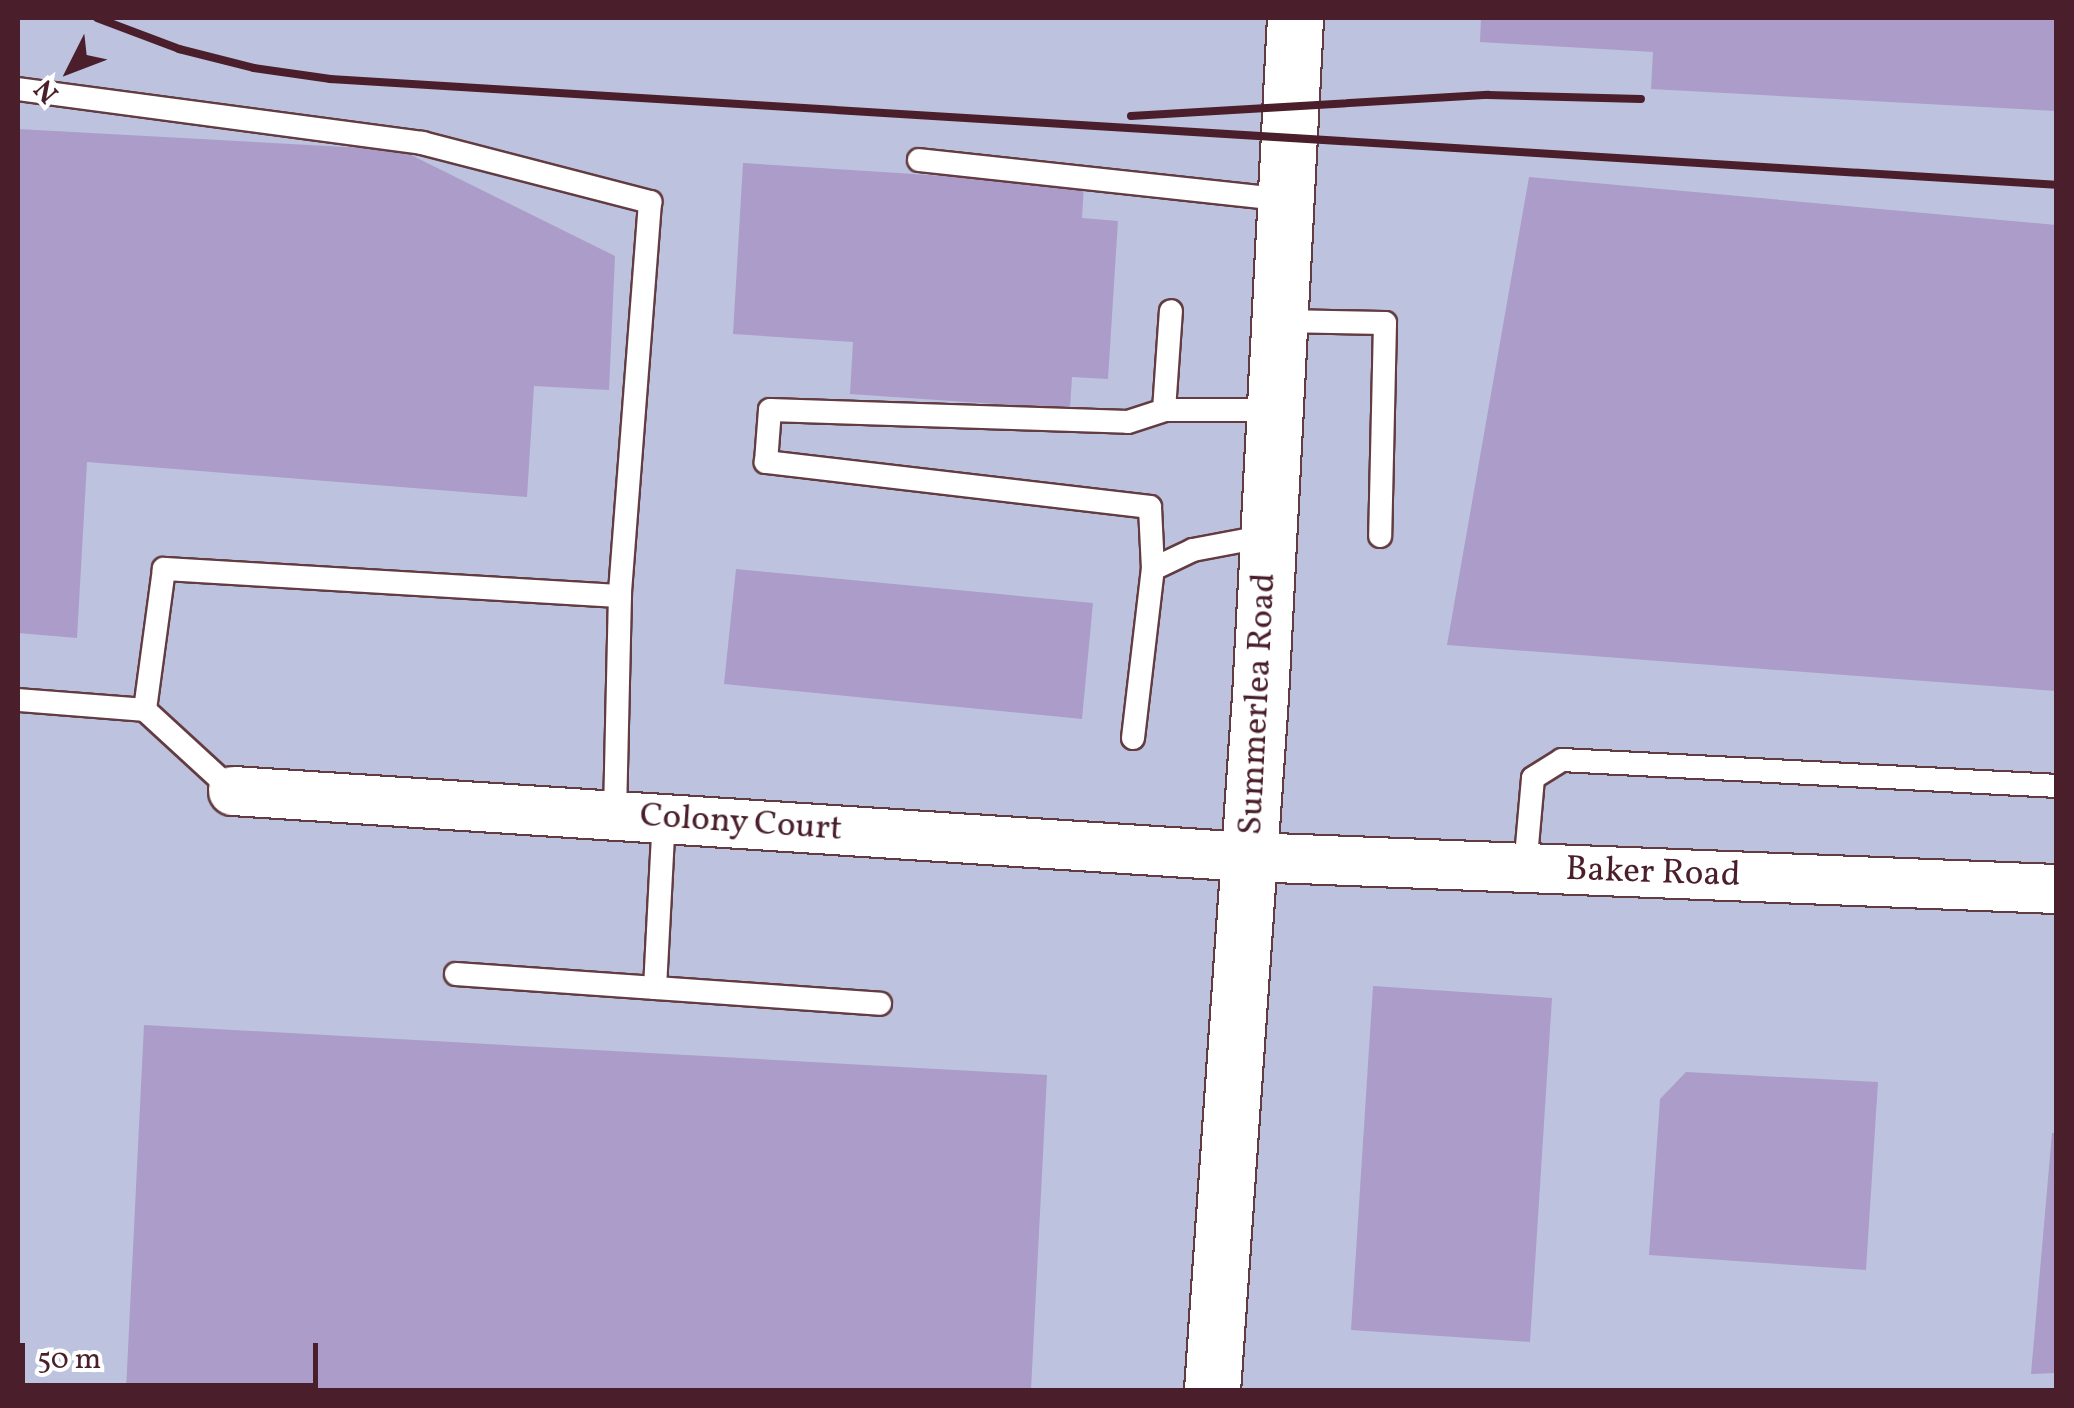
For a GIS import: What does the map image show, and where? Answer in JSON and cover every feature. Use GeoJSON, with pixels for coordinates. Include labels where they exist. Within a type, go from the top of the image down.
{"type":"FeatureCollection","features":[{"type":"Feature","properties":{"kind":"street","name":"Summerlea Road"},"geometry":{"type":"LineString","coordinates":[[1212,1390],[1249,857],[1295,18]]}},
{"type":"Feature","properties":{"kind":"street","name":"Colony Court"},"geometry":{"type":"LineString","coordinates":[[233,790],[1249,857]]}},
{"type":"Feature","properties":{"kind":"street","name":"Baker Road"},"geometry":{"type":"LineString","coordinates":[[1249,857],[2056,889]]}},
{"type":"Feature","properties":{"kind":"lane"},"geometry":{"type":"LineString","coordinates":[[18,89],[422,143],[650,202],[620,596],[614,814]]}},
{"type":"Feature","properties":{"kind":"lane"},"geometry":{"type":"LineString","coordinates":[[919,160],[1285,200]]}},
{"type":"Feature","properties":{"kind":"lane"},"geometry":{"type":"LineString","coordinates":[[1164,410],[1172,311]]}},
{"type":"Feature","properties":{"kind":"lane"},"geometry":{"type":"LineString","coordinates":[[1279,321],[1385,323],[1380,536]]}},
{"type":"Feature","properties":{"kind":"lane"},"geometry":{"type":"LineString","coordinates":[[1133,738],[1154,568],[1150,506],[766,462],[770,410],[1128,422],[1164,410],[1274,410]]}},
{"type":"Feature","properties":{"kind":"lane"},"geometry":{"type":"LineString","coordinates":[[1154,568],[1193,550],[1268,536]]}},
{"type":"Feature","properties":{"kind":"lane"},"geometry":{"type":"LineString","coordinates":[[145,710],[164,569],[620,596]]}},
{"type":"Feature","properties":{"kind":"lane"},"geometry":{"type":"LineString","coordinates":[[18,700],[145,710],[233,790]]}},
{"type":"Feature","properties":{"kind":"lane"},"geometry":{"type":"LineString","coordinates":[[1525,868],[1534,778],[1562,760],[2056,786]]}},
{"type":"Feature","properties":{"kind":"lane"},"geometry":{"type":"LineString","coordinates":[[656,988],[664,817]]}},
{"type":"Feature","properties":{"kind":"lane"},"geometry":{"type":"LineString","coordinates":[[456,974],[880,1004]]}},
{"type":"Feature","properties":{"kind":"shaded area"},"geometry":{"type":"Polygon","coordinates":[[[18,18],[2056,18],[2056,1390],[18,1390],[18,18]]]}},
{"type":"Feature","properties":{"kind":"building"},"geometry":{"type":"Polygon","coordinates":[[[1481,18],[2056,18],[2056,111],[1651,89],[1653,52],[1480,42],[1481,18]]]}},
{"type":"Feature","properties":{"kind":"building"},"geometry":{"type":"Polygon","coordinates":[[[18,129],[401,150],[615,256],[609,390],[534,386],[527,497],[87,462],[77,638],[18,633],[18,129]]]}},
{"type":"Feature","properties":{"kind":"building"},"geometry":{"type":"Polygon","coordinates":[[[743,163],[1084,185],[1082,218],[1118,221],[1108,379],[1072,377],[1070,409],[850,394],[853,342],[733,334],[743,163]]]}},
{"type":"Feature","properties":{"kind":"building"},"geometry":{"type":"Polygon","coordinates":[[[1529,177],[2056,225],[2056,691],[1447,645],[1529,177]]]}},
{"type":"Feature","properties":{"kind":"building"},"geometry":{"type":"Polygon","coordinates":[[[736,569],[1093,603],[1082,719],[724,684],[736,569]]]}},
{"type":"Feature","properties":{"kind":"building"},"geometry":{"type":"Polygon","coordinates":[[[1373,986],[1552,998],[1530,1342],[1351,1330],[1373,986]]]}},
{"type":"Feature","properties":{"kind":"building"},"geometry":{"type":"Polygon","coordinates":[[[144,1025],[1047,1075],[1031,1390],[126,1390],[144,1025]]]}},
{"type":"Feature","properties":{"kind":"building"},"geometry":{"type":"Polygon","coordinates":[[[1686,1072],[1878,1082],[1866,1270],[1649,1255],[1660,1099],[1686,1072]]]}},
{"type":"Feature","properties":{"kind":"building"},"geometry":{"type":"Polygon","coordinates":[[[2052,1133],[2056,1133],[2056,1373],[2031,1374],[2052,1133]]]}},
{"type":"Feature","properties":{"kind":"railway"},"geometry":{"type":"LineString","coordinates":[[97,18],[179,49],[254,68],[330,79],[2056,185]]}},
{"type":"Feature","properties":{"kind":"railway"},"geometry":{"type":"LineString","coordinates":[[1131,116],[1488,95],[1641,99]]}}]}
